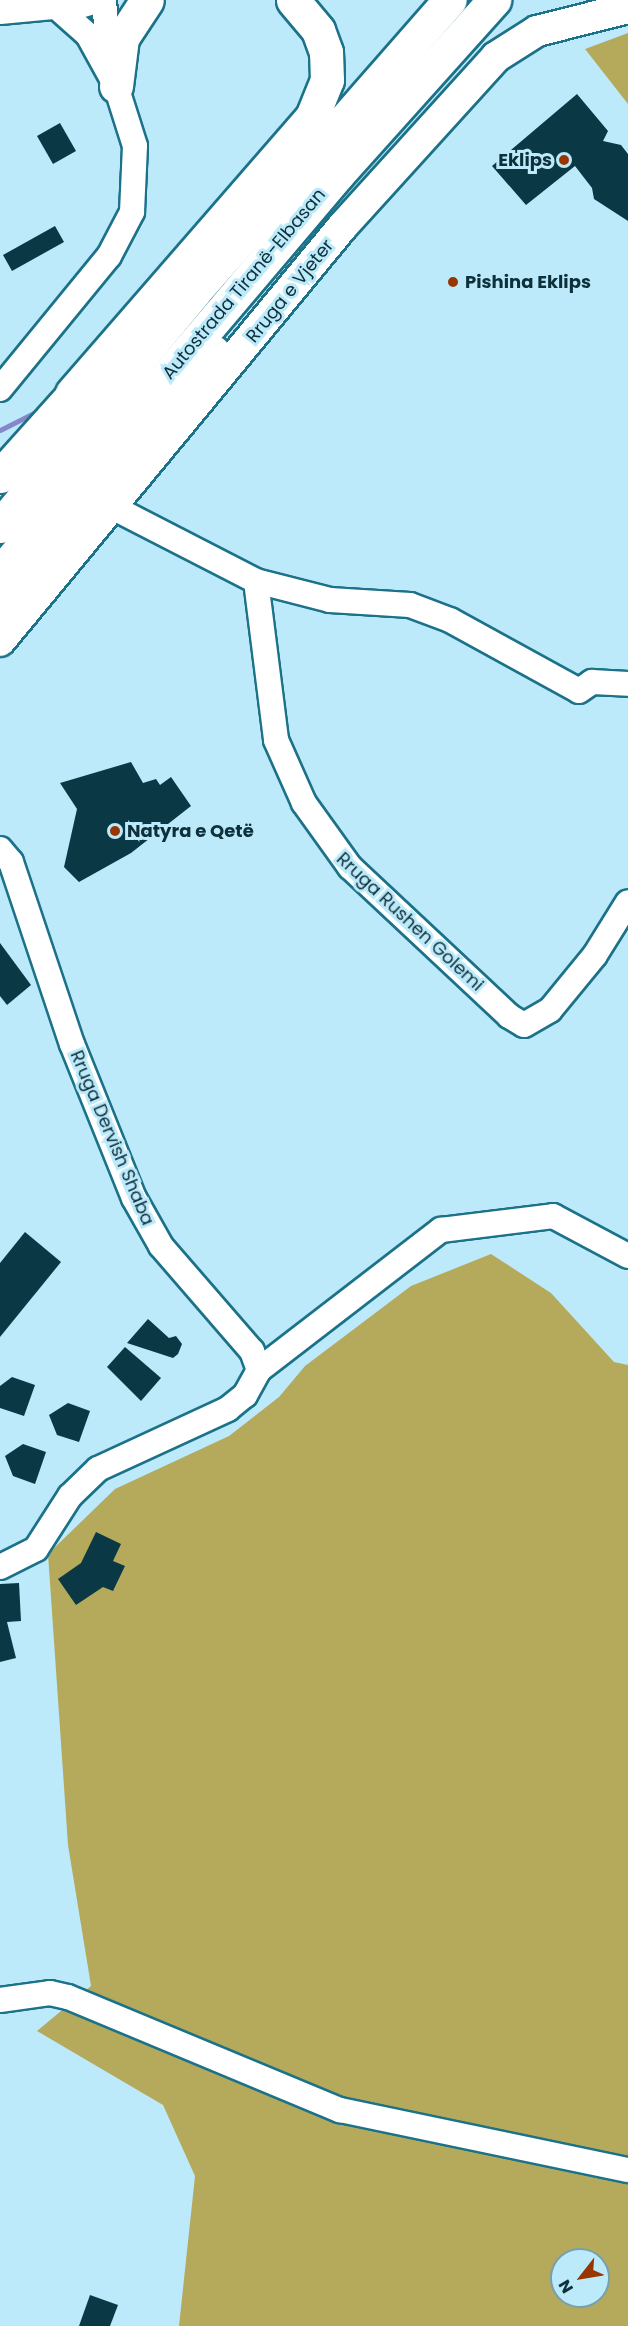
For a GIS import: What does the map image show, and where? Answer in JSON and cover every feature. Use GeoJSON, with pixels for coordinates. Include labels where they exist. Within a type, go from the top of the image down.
{"type":"FeatureCollection","features":[{"type":"Feature","properties":{"kind":"highway"},"geometry":{"type":"LineString","coordinates":[[116,86],[122,38],[147,0]]}},
{"type":"Feature","properties":{"kind":"highway"},"geometry":{"type":"LineString","coordinates":[[0,476],[312,117],[327,80],[326,52],[313,22],[292,0]]}},
{"type":"Feature","properties":{"kind":"highway","name":"Autostrada Tiranë-Elbasan"},"geometry":{"type":"LineString","coordinates":[[0,526],[292,178],[450,0]]}},
{"type":"Feature","properties":{"kind":"highway","name":"Autostrada Tiranë-Elbasan"},"geometry":{"type":"LineString","coordinates":[[0,573],[338,174],[494,0]]}},
{"type":"Feature","properties":{"kind":"highway"},"geometry":{"type":"LineString","coordinates":[[0,612],[175,404],[309,227],[338,174]]}},
{"type":"Feature","properties":{"kind":"highway"},"geometry":{"type":"LineString","coordinates":[[72,393],[292,178]]}},
{"type":"Feature","properties":{"kind":"main road"},"geometry":{"type":"LineString","coordinates":[[0,9],[48,2],[90,0]]}},
{"type":"Feature","properties":{"kind":"main road","name":"Rruga e Vjeter"},"geometry":{"type":"LineString","coordinates":[[0,641],[114,508],[342,227],[496,57],[537,31],[628,8]]}},
{"type":"Feature","properties":{"kind":"street"},"geometry":{"type":"LineString","coordinates":[[0,389],[109,256],[132,212],[135,146],[106,48],[105,0]]}},
{"type":"Feature","properties":{"kind":"street"},"geometry":{"type":"LineString","coordinates":[[48,2],[88,35],[116,86]]}},
{"type":"Feature","properties":{"kind":"street"},"geometry":{"type":"LineString","coordinates":[[114,508],[256,581],[330,600],[410,605],[450,620],[579,691],[592,682],[628,684]]}},
{"type":"Feature","properties":{"kind":"street","name":"Rruga Rushen Golemi"},"geometry":{"type":"LineString","coordinates":[[256,581],[276,740],[304,803],[350,867],[509,1016],[524,1025],[550,1010],[596,955],[628,902]]}},
{"type":"Feature","properties":{"kind":"street","name":"Rruga Dervish Shaba"},"geometry":{"type":"LineString","coordinates":[[0,849],[11,862],[72,1044],[145,1220],[252,1351],[259,1370]]}},
{"type":"Feature","properties":{"kind":"street"},"geometry":{"type":"LineString","coordinates":[[0,1567],[36,1549],[70,1496],[98,1469],[228,1409],[245,1395],[259,1370],[441,1230],[553,1216],[628,1256]]}},
{"type":"Feature","properties":{"kind":"street"},"geometry":{"type":"LineString","coordinates":[[0,2000],[50,1993],[68,1997],[340,2110],[628,2170]]}},
{"type":"Feature","properties":{"kind":"shaded area"},"geometry":{"type":"Polygon","coordinates":[[[628,33],[628,104],[585,49],[628,33]]]}},
{"type":"Feature","properties":{"kind":"shaded area"},"geometry":{"type":"Polygon","coordinates":[[[491,1254],[551,1293],[614,1362],[628,1365],[628,2326],[179,2326],[195,2176],[163,2105],[37,2031],[91,1986],[68,1845],[48,1554],[115,1489],[229,1436],[279,1397],[305,1366],[411,1286],[491,1254]]]}},
{"type":"Feature","properties":{"kind":"building","name":"Eklips"},"geometry":{"type":"Polygon","coordinates":[[[577,94],[608,131],[603,141],[621,145],[628,154],[628,221],[594,199],[592,188],[575,166],[526,205],[492,166],[577,94]]]}},
{"type":"Feature","properties":{"kind":"building"},"geometry":{"type":"Polygon","coordinates":[[[60,123],[76,151],[53,164],[37,136],[60,123]]]}},
{"type":"Feature","properties":{"kind":"building"},"geometry":{"type":"Polygon","coordinates":[[[55,226],[64,242],[12,271],[3,255],[55,226]]]}},
{"type":"Feature","properties":{"kind":"building","name":"Natyra e Qetë"},"geometry":{"type":"Polygon","coordinates":[[[131,762],[143,783],[156,779],[160,785],[171,777],[191,806],[131,853],[79,882],[64,867],[77,809],[60,783],[131,762]]]}},
{"type":"Feature","properties":{"kind":"building"},"geometry":{"type":"Polygon","coordinates":[[[0,943],[31,985],[7,1005],[0,996],[0,943]]]}},
{"type":"Feature","properties":{"kind":"building"},"geometry":{"type":"Polygon","coordinates":[[[25,1232],[61,1262],[0,1337],[0,1263],[25,1232]]]}},
{"type":"Feature","properties":{"kind":"building"},"geometry":{"type":"Polygon","coordinates":[[[148,1319],[169,1338],[176,1336],[182,1344],[178,1354],[173,1358],[127,1343],[148,1319]]]}},
{"type":"Feature","properties":{"kind":"building"},"geometry":{"type":"Polygon","coordinates":[[[125,1347],[161,1378],[141,1401],[107,1367],[125,1347]]]}},
{"type":"Feature","properties":{"kind":"building"},"geometry":{"type":"Polygon","coordinates":[[[12,1377],[35,1385],[24,1416],[0,1408],[0,1386],[12,1377]]]}},
{"type":"Feature","properties":{"kind":"building"},"geometry":{"type":"Polygon","coordinates":[[[68,1403],[90,1411],[79,1442],[57,1435],[49,1415],[68,1403]]]}},
{"type":"Feature","properties":{"kind":"building"},"geometry":{"type":"Polygon","coordinates":[[[23,1444],[46,1452],[35,1484],[13,1476],[5,1456],[23,1444]]]}},
{"type":"Feature","properties":{"kind":"building"},"geometry":{"type":"Polygon","coordinates":[[[96,1532],[121,1544],[113,1561],[125,1566],[113,1591],[103,1587],[76,1605],[58,1579],[81,1563],[96,1532]]]}},
{"type":"Feature","properties":{"kind":"building"},"geometry":{"type":"Polygon","coordinates":[[[19,1583],[21,1621],[7,1622],[16,1658],[0,1662],[0,1584],[19,1583]]]}},
{"type":"Feature","properties":{"kind":"building"},"geometry":{"type":"Polygon","coordinates":[[[90,2295],[118,2305],[110,2326],[79,2326],[90,2295]]]}},
{"type":"Feature","properties":{"kind":"waterway"},"geometry":{"type":"LineString","coordinates":[[0,430],[44,408]]}},
{"type":"Feature","properties":{"kind":"place","name":"Eklips"},"geometry":{"type":"Point","coordinates":[564,160]}},
{"type":"Feature","properties":{"kind":"place","name":"Pishina Eklips"},"geometry":{"type":"Point","coordinates":[453,282]}},
{"type":"Feature","properties":{"kind":"place","name":"Natyra e Qetë"},"geometry":{"type":"Point","coordinates":[115,831]}}]}
